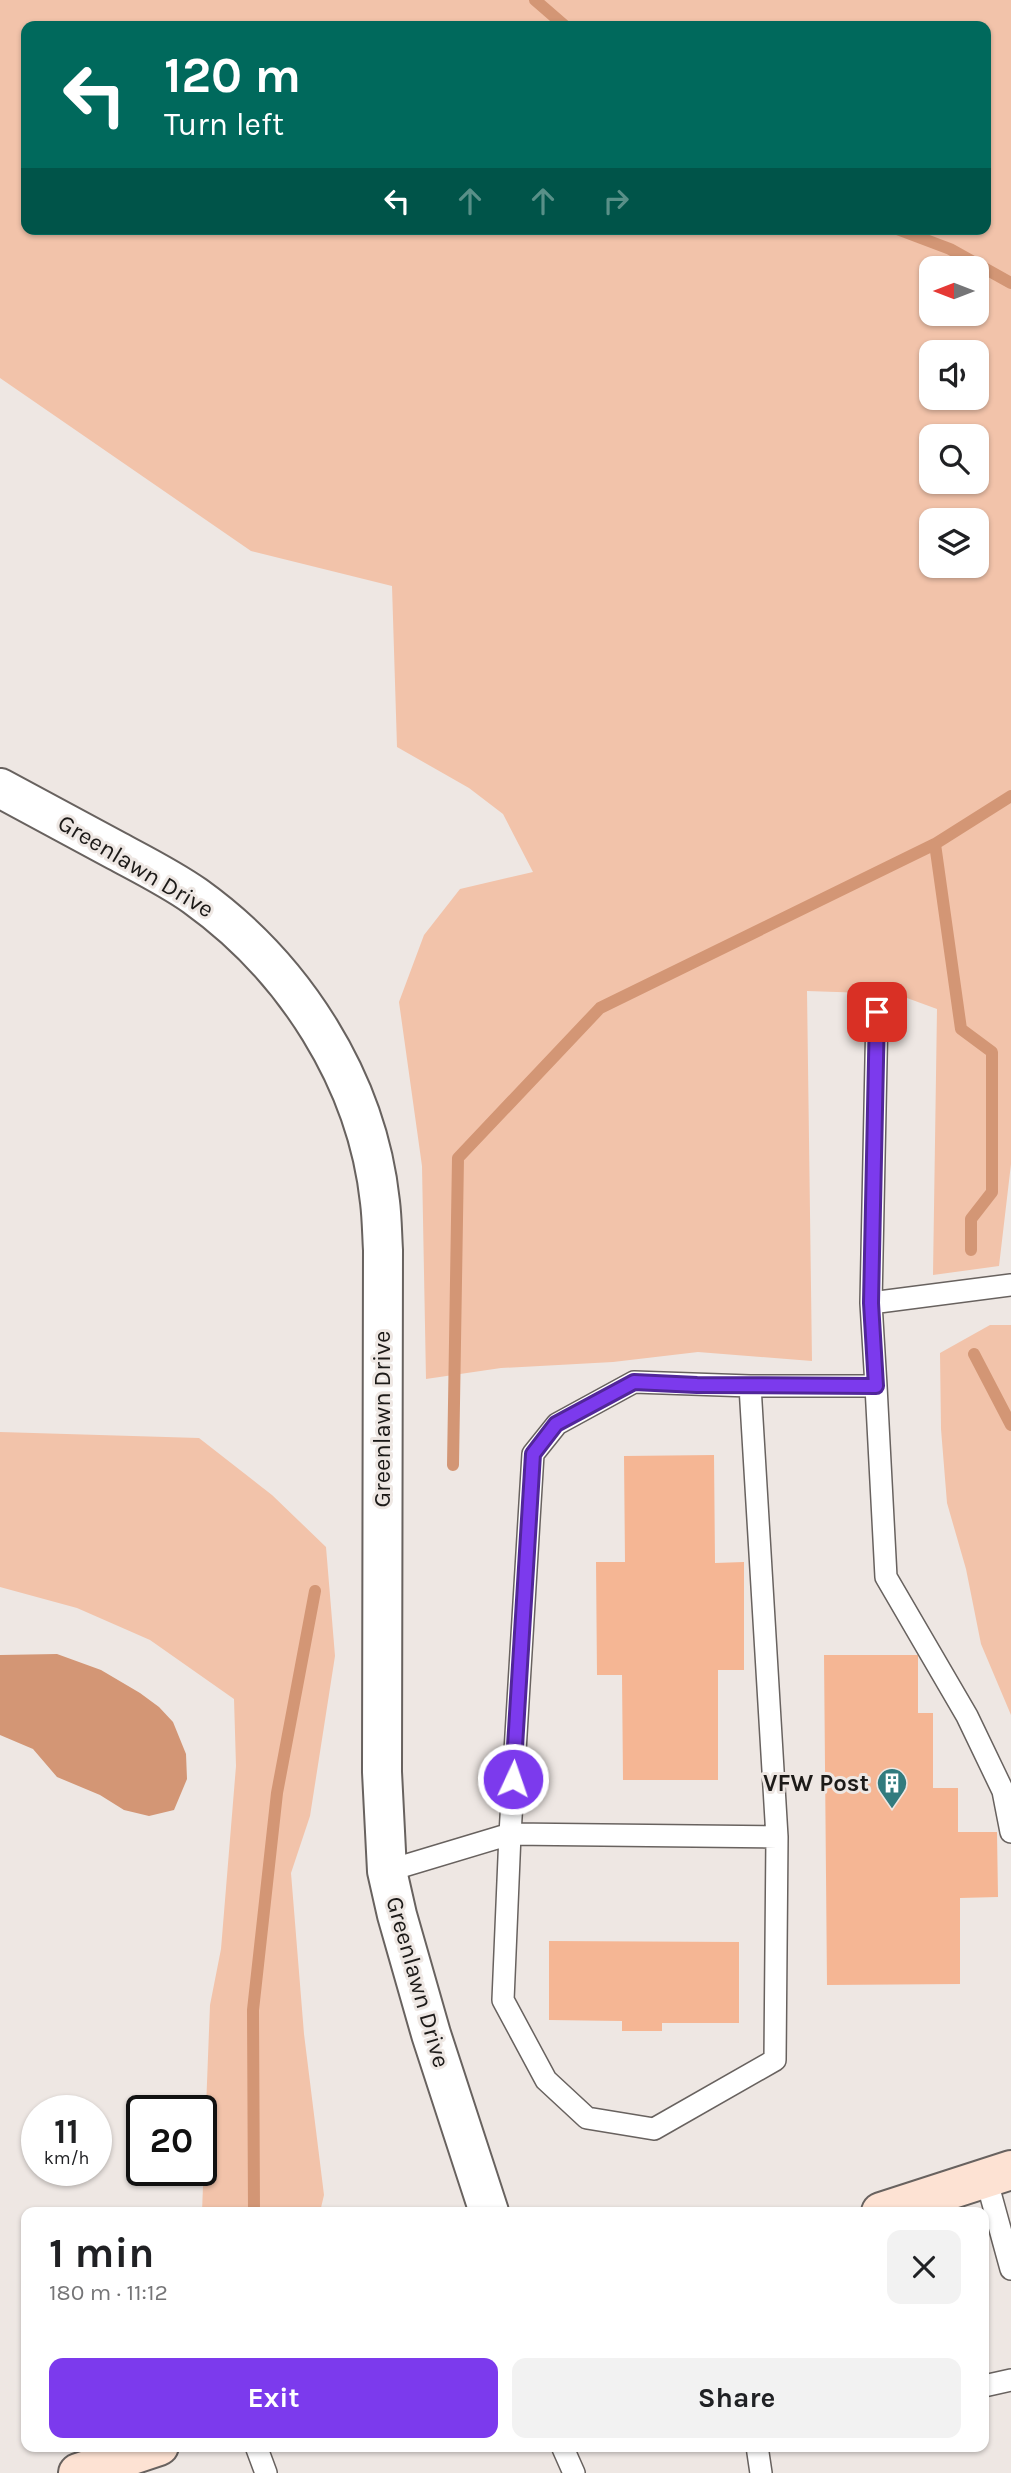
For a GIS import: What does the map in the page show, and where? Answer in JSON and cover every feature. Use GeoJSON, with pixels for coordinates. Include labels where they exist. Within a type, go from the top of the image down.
{"type":"FeatureCollection","features":[{"type":"Feature","properties":{"kind":"main road"},"geometry":{"type":"LineString","coordinates":[[897,2207],[999,2174]]}},
{"type":"Feature","properties":{"kind":"main road"},"geometry":{"type":"LineString","coordinates":[[78,2473],[141,2452]]}},
{"type":"Feature","properties":{"kind":"street","name":"Greenlawn Drive"},"geometry":{"type":"LineString","coordinates":[[0,788],[153,870],[195,896],[234,928],[269,962],[299,998],[329,1044],[352,1094],[369,1147],[380,1201],[383,1250],[382,1772],[387,1871],[431,2034],[487,2207]]}},
{"type":"Feature","properties":{"kind":"lane"},"geometry":{"type":"LineString","coordinates":[[877,1012],[871,1303],[886,1577],[967,1716],[1003,1791],[1011,1832]]}},
{"type":"Feature","properties":{"kind":"lane"},"geometry":{"type":"LineString","coordinates":[[871,1303],[1011,1285]]}},
{"type":"Feature","properties":{"kind":"lane"},"geometry":{"type":"LineString","coordinates":[[750,1386],[777,1837],[775,2060],[654,2129],[587,2118],[546,2080],[503,2000],[510,1833],[533,1454],[556,1424],[634,1382],[876,1386]]}},
{"type":"Feature","properties":{"kind":"lane"},"geometry":{"type":"LineString","coordinates":[[387,1871],[510,1833],[777,1837]]}},
{"type":"Feature","properties":{"kind":"lane"},"geometry":{"type":"LineString","coordinates":[[999,2174],[1011,2269]]}},
{"type":"Feature","properties":{"kind":"lane"},"geometry":{"type":"LineString","coordinates":[[989,2385],[1011,2380]]}},
{"type":"Feature","properties":{"kind":"lane"},"geometry":{"type":"LineString","coordinates":[[258,2452],[266,2473]]}},
{"type":"Feature","properties":{"kind":"lane"},"geometry":{"type":"LineString","coordinates":[[565,2452],[574,2473]]}},
{"type":"Feature","properties":{"kind":"lane"},"geometry":{"type":"LineString","coordinates":[[758,2452],[761,2473]]}},
{"type":"Feature","properties":{"kind":"shaded area"},"geometry":{"type":"Polygon","coordinates":[[[0,0],[1011,0],[1011,1164],[999,1266],[933,1275],[937,1009],[896,994],[807,991],[812,1361],[698,1352],[613,1362],[501,1368],[426,1379],[422,1166],[399,1002],[424,935],[460,889],[533,872],[503,814],[469,788],[397,747],[392,586],[251,551],[0,378],[0,0]]]}},
{"type":"Feature","properties":{"kind":"shaded area"},"geometry":{"type":"Polygon","coordinates":[[[990,1325],[1011,1325],[1011,1715],[981,1644],[966,1569],[947,1503],[941,1429],[940,1353],[990,1325]]]}},
{"type":"Feature","properties":{"kind":"shaded area"},"geometry":{"type":"Polygon","coordinates":[[[0,1432],[199,1438],[272,1495],[326,1547],[335,1656],[310,1816],[291,1873],[304,2034],[324,2195],[321,2207],[202,2207],[203,2186],[217,2186],[217,2095],[207,2095],[210,2005],[221,1949],[236,1766],[234,1699],[150,1640],[77,1608],[0,1587],[0,1432]]]}},
{"type":"Feature","properties":{"kind":"shaded area"},"geometry":{"type":"Polygon","coordinates":[[[57,1654],[101,1670],[140,1693],[173,1722],[186,1754],[187,1779],[174,1810],[149,1816],[124,1810],[100,1795],[57,1777],[33,1749],[0,1735],[0,1655],[57,1654]]]}},
{"type":"Feature","properties":{"kind":"building"},"geometry":{"type":"Polygon","coordinates":[[[714,1455],[715,1563],[744,1562],[744,1670],[718,1670],[718,1780],[623,1780],[622,1675],[597,1675],[596,1562],[625,1562],[624,1456],[714,1455]]]}},
{"type":"Feature","properties":{"kind":"building","name":"VFW Post"},"geometry":{"type":"Polygon","coordinates":[[[824,1655],[918,1655],[918,1713],[933,1713],[933,1788],[958,1788],[958,1832],[997,1832],[998,1897],[960,1898],[960,1984],[827,1985],[824,1655]]]}},
{"type":"Feature","properties":{"kind":"building"},"geometry":{"type":"Polygon","coordinates":[[[549,1941],[739,1942],[739,2023],[662,2023],[662,2031],[622,2031],[622,2021],[549,2020],[549,1941]]]}},
{"type":"Feature","properties":{"kind":"waterway"},"geometry":{"type":"LineString","coordinates":[[535,0],[559,21]]}},
{"type":"Feature","properties":{"kind":"waterway"},"geometry":{"type":"LineString","coordinates":[[913,235],[950,249],[1011,283]]}},
{"type":"Feature","properties":{"kind":"waterway"},"geometry":{"type":"LineString","coordinates":[[453,1465],[458,1158],[600,1008],[935,844],[1011,796]]}},
{"type":"Feature","properties":{"kind":"waterway"},"geometry":{"type":"LineString","coordinates":[[935,844],[961,1029],[992,1052],[992,1192],[971,1219],[971,1250]]}},
{"type":"Feature","properties":{"kind":"waterway"},"geometry":{"type":"LineString","coordinates":[[974,1354],[1011,1425]]}},
{"type":"Feature","properties":{"kind":"waterway"},"geometry":{"type":"LineString","coordinates":[[254,2207],[253,2010],[277,1793],[315,1591]]}},
{"type":"Feature","properties":{"kind":"place","name":"VFW Post"},"geometry":{"type":"Point","coordinates":[892,1810]}},
{"type":"Feature","properties":{"kind":"route"},"geometry":{"type":"LineString","coordinates":[[513,1779],[533,1454],[556,1424],[634,1382],[876,1386],[871,1303],[877,1012]]}}]}
